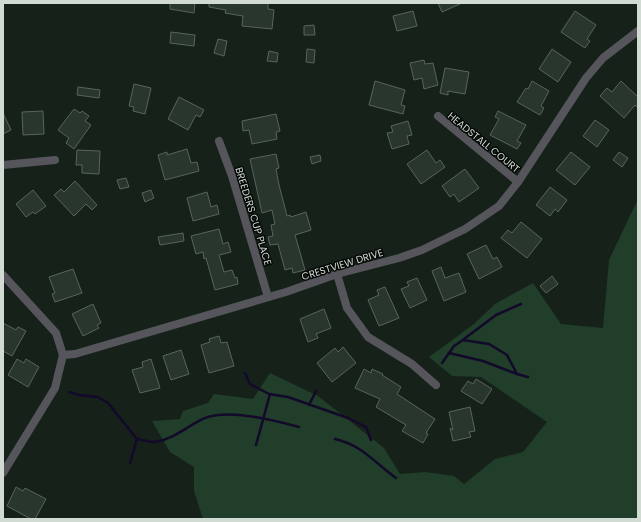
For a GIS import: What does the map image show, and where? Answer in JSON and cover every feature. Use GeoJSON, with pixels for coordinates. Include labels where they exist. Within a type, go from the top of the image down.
{"type":"FeatureCollection","features":[{"type":"Feature","properties":{"kind":"street","name":"CRESTVIEW DRIVE"},"geometry":{"type":"LineString","coordinates":[[63,355],[75,354],[268,298],[337,274],[399,258],[422,250],[465,228],[499,206],[518,182],[586,78],[603,58],[638,31]]}},
{"type":"Feature","properties":{"kind":"street","name":"HEADSTALL COURT"},"geometry":{"type":"LineString","coordinates":[[438,116],[518,182]]}},
{"type":"Feature","properties":{"kind":"street","name":"BREEDERS CUP PLACE"},"geometry":{"type":"LineString","coordinates":[[219,141],[232,176],[268,298]]}},
{"type":"Feature","properties":{"kind":"street"},"geometry":{"type":"LineString","coordinates":[[3,165],[55,160]]}},
{"type":"Feature","properties":{"kind":"street"},"geometry":{"type":"LineString","coordinates":[[337,274],[347,308],[368,337],[412,364],[436,385]]}},
{"type":"Feature","properties":{"kind":"street"},"geometry":{"type":"LineString","coordinates":[[3,275],[56,333],[63,355],[56,388],[3,473]]}},
{"type":"Feature","properties":{"kind":"green space"},"geometry":{"type":"Polygon","coordinates":[[[638,199],[638,519],[203,519],[194,491],[194,467],[170,452],[152,421],[180,419],[183,411],[208,403],[214,394],[253,399],[270,373],[318,396],[384,448],[400,474],[425,472],[454,476],[464,484],[495,459],[523,452],[547,422],[481,377],[452,376],[429,357],[474,324],[495,304],[533,283],[561,324],[603,328],[609,260],[638,199]]]}},
{"type":"Feature","properties":{"kind":"building"},"geometry":{"type":"Polygon","coordinates":[[[170,3],[195,3],[194,13],[170,9],[170,3]]]}},
{"type":"Feature","properties":{"kind":"building"},"geometry":{"type":"Polygon","coordinates":[[[209,3],[268,3],[268,9],[274,10],[272,29],[242,26],[243,16],[225,13],[226,10],[209,7],[209,3]]]}},
{"type":"Feature","properties":{"kind":"building"},"geometry":{"type":"Polygon","coordinates":[[[438,3],[462,3],[442,12],[438,3]]]}},
{"type":"Feature","properties":{"kind":"building"},"geometry":{"type":"Polygon","coordinates":[[[413,11],[417,26],[397,31],[393,16],[413,11]]]}},
{"type":"Feature","properties":{"kind":"building"},"geometry":{"type":"Polygon","coordinates":[[[575,11],[596,25],[587,39],[590,41],[585,48],[561,32],[575,11]]]}},
{"type":"Feature","properties":{"kind":"building"},"geometry":{"type":"Polygon","coordinates":[[[314,25],[315,35],[304,35],[304,26],[314,25]]]}},
{"type":"Feature","properties":{"kind":"building"},"geometry":{"type":"Polygon","coordinates":[[[171,32],[195,35],[194,46],[170,43],[171,32]]]}},
{"type":"Feature","properties":{"kind":"building"},"geometry":{"type":"Polygon","coordinates":[[[218,39],[227,41],[224,56],[214,53],[218,39]]]}},
{"type":"Feature","properties":{"kind":"building"},"geometry":{"type":"Polygon","coordinates":[[[307,49],[315,50],[314,63],[306,62],[307,49]]]}},
{"type":"Feature","properties":{"kind":"building"},"geometry":{"type":"Polygon","coordinates":[[[552,49],[571,62],[558,82],[539,69],[552,49]]]}},
{"type":"Feature","properties":{"kind":"building"},"geometry":{"type":"Polygon","coordinates":[[[269,51],[278,53],[277,62],[267,61],[269,51]]]}},
{"type":"Feature","properties":{"kind":"building"},"geometry":{"type":"Polygon","coordinates":[[[424,60],[425,64],[433,63],[438,85],[424,89],[422,78],[414,80],[410,63],[424,60]]]}},
{"type":"Feature","properties":{"kind":"building"},"geometry":{"type":"Polygon","coordinates":[[[445,68],[469,72],[465,94],[448,91],[448,95],[440,93],[445,68]]]}},
{"type":"Feature","properties":{"kind":"building"},"geometry":{"type":"Polygon","coordinates":[[[375,81],[405,90],[401,105],[405,106],[403,114],[369,105],[375,81]]]}},
{"type":"Feature","properties":{"kind":"building"},"geometry":{"type":"Polygon","coordinates":[[[532,81],[549,91],[541,106],[544,108],[540,115],[517,102],[526,88],[528,89],[532,81]]]}},
{"type":"Feature","properties":{"kind":"building"},"geometry":{"type":"Polygon","coordinates":[[[621,81],[638,97],[638,108],[635,105],[624,118],[600,96],[607,88],[612,92],[621,81]]]}},
{"type":"Feature","properties":{"kind":"building"},"geometry":{"type":"Polygon","coordinates":[[[134,84],[151,88],[145,114],[133,111],[134,107],[129,106],[134,84]]]}},
{"type":"Feature","properties":{"kind":"building"},"geometry":{"type":"Polygon","coordinates":[[[78,87],[100,90],[99,98],[77,95],[78,87]]]}},
{"type":"Feature","properties":{"kind":"building"},"geometry":{"type":"Polygon","coordinates":[[[179,97],[204,110],[200,117],[196,115],[188,130],[168,119],[179,97]]]}},
{"type":"Feature","properties":{"kind":"building"},"geometry":{"type":"Polygon","coordinates":[[[74,109],[80,113],[82,111],[89,116],[85,121],[91,125],[74,149],[66,143],[69,138],[58,130],[74,109]]]}},
{"type":"Feature","properties":{"kind":"building"},"geometry":{"type":"Polygon","coordinates":[[[43,111],[44,134],[23,135],[22,112],[43,111]]]}},
{"type":"Feature","properties":{"kind":"building"},"geometry":{"type":"Polygon","coordinates":[[[498,111],[526,125],[517,141],[521,143],[517,149],[490,135],[499,119],[495,117],[498,111]]]}},
{"type":"Feature","properties":{"kind":"building"},"geometry":{"type":"Polygon","coordinates":[[[3,113],[11,130],[3,134],[3,113]]]}},
{"type":"Feature","properties":{"kind":"building"},"geometry":{"type":"Polygon","coordinates":[[[276,114],[280,131],[276,132],[277,139],[252,144],[249,130],[243,131],[242,121],[276,114]]]}},
{"type":"Feature","properties":{"kind":"building"},"geometry":{"type":"Polygon","coordinates":[[[595,120],[609,130],[597,147],[583,136],[595,120]]]}},
{"type":"Feature","properties":{"kind":"building"},"geometry":{"type":"Polygon","coordinates":[[[408,121],[412,135],[407,136],[409,144],[392,149],[387,133],[393,132],[391,126],[408,121]]]}},
{"type":"Feature","properties":{"kind":"building"},"geometry":{"type":"Polygon","coordinates":[[[187,149],[191,163],[197,162],[199,171],[165,180],[158,155],[167,152],[167,155],[187,149]]]}},
{"type":"Feature","properties":{"kind":"building"},"geometry":{"type":"Polygon","coordinates":[[[77,150],[100,151],[99,174],[82,173],[82,165],[76,165],[77,150]]]}},
{"type":"Feature","properties":{"kind":"building"},"geometry":{"type":"Polygon","coordinates":[[[427,150],[436,163],[440,160],[445,167],[421,184],[407,164],[427,150]]]}},
{"type":"Feature","properties":{"kind":"building"},"geometry":{"type":"Polygon","coordinates":[[[571,152],[590,167],[575,185],[556,170],[571,152]]]}},
{"type":"Feature","properties":{"kind":"building"},"geometry":{"type":"Polygon","coordinates":[[[619,152],[628,158],[622,167],[613,160],[619,152]]]}},
{"type":"Feature","properties":{"kind":"building"},"geometry":{"type":"Polygon","coordinates":[[[276,154],[279,168],[276,169],[287,216],[290,215],[291,217],[306,212],[311,230],[295,235],[305,270],[293,273],[292,268],[285,270],[278,244],[270,245],[268,237],[273,236],[271,225],[275,224],[272,210],[262,213],[250,159],[276,154]]]}},
{"type":"Feature","properties":{"kind":"building"},"geometry":{"type":"Polygon","coordinates":[[[320,155],[321,161],[312,164],[310,157],[320,155]]]}},
{"type":"Feature","properties":{"kind":"building"},"geometry":{"type":"Polygon","coordinates":[[[465,169],[479,188],[459,202],[454,194],[450,197],[442,186],[465,169]]]}},
{"type":"Feature","properties":{"kind":"building"},"geometry":{"type":"Polygon","coordinates":[[[126,178],[129,187],[120,189],[117,180],[126,178]]]}},
{"type":"Feature","properties":{"kind":"building"},"geometry":{"type":"Polygon","coordinates":[[[75,181],[97,205],[92,210],[86,204],[74,216],[54,195],[61,189],[64,192],[75,181]]]}},
{"type":"Feature","properties":{"kind":"building"},"geometry":{"type":"Polygon","coordinates":[[[550,187],[567,200],[558,212],[555,209],[550,216],[536,205],[550,187]]]}},
{"type":"Feature","properties":{"kind":"building"},"geometry":{"type":"Polygon","coordinates":[[[33,190],[46,206],[35,214],[33,212],[26,217],[16,204],[33,190]]]}},
{"type":"Feature","properties":{"kind":"building"},"geometry":{"type":"Polygon","coordinates":[[[151,190],[154,198],[145,202],[142,193],[151,190]]]}},
{"type":"Feature","properties":{"kind":"building"},"geometry":{"type":"Polygon","coordinates":[[[207,192],[211,207],[217,205],[219,214],[193,221],[187,198],[207,192]]]}},
{"type":"Feature","properties":{"kind":"building"},"geometry":{"type":"Polygon","coordinates":[[[521,222],[542,239],[527,258],[501,238],[508,230],[512,233],[521,222]]]}},
{"type":"Feature","properties":{"kind":"building"},"geometry":{"type":"Polygon","coordinates":[[[219,229],[223,244],[228,242],[231,252],[219,255],[224,272],[232,270],[235,278],[237,277],[238,284],[215,290],[206,258],[204,259],[203,252],[196,254],[191,236],[219,229]]]}},
{"type":"Feature","properties":{"kind":"building"},"geometry":{"type":"Polygon","coordinates":[[[183,233],[184,241],[160,245],[158,237],[183,233]]]}},
{"type":"Feature","properties":{"kind":"building"},"geometry":{"type":"Polygon","coordinates":[[[486,245],[493,259],[497,257],[502,267],[479,279],[467,254],[486,245]]]}},
{"type":"Feature","properties":{"kind":"building"},"geometry":{"type":"Polygon","coordinates":[[[441,267],[445,278],[459,273],[466,292],[444,301],[432,271],[441,267]]]}},
{"type":"Feature","properties":{"kind":"building"},"geometry":{"type":"Polygon","coordinates":[[[73,269],[82,293],[55,302],[52,294],[55,293],[49,277],[73,269]]]}},
{"type":"Feature","properties":{"kind":"building"},"geometry":{"type":"Polygon","coordinates":[[[552,276],[558,284],[546,293],[540,286],[552,276]]]}},
{"type":"Feature","properties":{"kind":"building"},"geometry":{"type":"Polygon","coordinates":[[[417,278],[427,300],[410,308],[401,289],[409,286],[407,282],[417,278]]]}},
{"type":"Feature","properties":{"kind":"building"},"geometry":{"type":"Polygon","coordinates":[[[385,287],[399,318],[379,326],[368,300],[379,295],[377,290],[385,287]]]}},
{"type":"Feature","properties":{"kind":"building"},"geometry":{"type":"Polygon","coordinates":[[[93,304],[101,323],[97,325],[99,328],[83,336],[72,314],[93,304]]]}},
{"type":"Feature","properties":{"kind":"building"},"geometry":{"type":"Polygon","coordinates":[[[324,309],[331,328],[316,334],[318,338],[308,342],[300,319],[324,309]]]}},
{"type":"Feature","properties":{"kind":"building"},"geometry":{"type":"Polygon","coordinates":[[[3,323],[16,330],[18,327],[26,331],[12,356],[3,351],[3,323]]]}},
{"type":"Feature","properties":{"kind":"building"},"geometry":{"type":"Polygon","coordinates":[[[219,336],[221,343],[227,342],[234,366],[209,373],[201,345],[210,342],[209,339],[219,336]]]}},
{"type":"Feature","properties":{"kind":"building"},"geometry":{"type":"Polygon","coordinates":[[[343,347],[356,363],[332,382],[317,363],[335,348],[338,352],[343,347]]]}},
{"type":"Feature","properties":{"kind":"building"},"geometry":{"type":"Polygon","coordinates":[[[181,350],[189,374],[171,380],[163,356],[181,350]]]}},
{"type":"Feature","properties":{"kind":"building"},"geometry":{"type":"Polygon","coordinates":[[[17,359],[24,363],[26,359],[39,367],[28,387],[8,375],[17,359]]]}},
{"type":"Feature","properties":{"kind":"building"},"geometry":{"type":"Polygon","coordinates":[[[151,359],[160,388],[140,393],[132,370],[143,367],[142,362],[151,359]]]}},
{"type":"Feature","properties":{"kind":"building"},"geometry":{"type":"Polygon","coordinates":[[[364,369],[371,373],[372,369],[383,374],[382,375],[401,387],[397,394],[435,419],[426,433],[428,434],[423,443],[402,431],[406,425],[376,407],[380,399],[355,388],[364,369]]]}},
{"type":"Feature","properties":{"kind":"building"},"geometry":{"type":"Polygon","coordinates":[[[476,379],[492,389],[482,404],[461,391],[468,381],[473,384],[476,379]]]}},
{"type":"Feature","properties":{"kind":"building"},"geometry":{"type":"Polygon","coordinates":[[[470,407],[475,431],[469,432],[471,437],[453,441],[450,428],[453,430],[449,412],[470,407]]]}},
{"type":"Feature","properties":{"kind":"building"},"geometry":{"type":"Polygon","coordinates":[[[16,487],[23,491],[25,488],[46,499],[35,519],[31,519],[7,506],[16,487]]]}},
{"type":"Feature","properties":{"kind":"waterway"},"geometry":{"type":"LineString","coordinates":[[464,339],[496,315],[521,304]]}},
{"type":"Feature","properties":{"kind":"waterway"},"geometry":{"type":"LineString","coordinates":[[442,363],[454,346],[463,340],[489,344],[507,355],[517,374],[528,377]]}},
{"type":"Feature","properties":{"kind":"waterway"},"geometry":{"type":"LineString","coordinates":[[449,353],[483,361],[517,374]]}},
{"type":"Feature","properties":{"kind":"waterway"},"geometry":{"type":"LineString","coordinates":[[245,373],[250,384],[269,394],[288,397],[348,418],[366,427],[371,440]]}},
{"type":"Feature","properties":{"kind":"waterway"},"geometry":{"type":"LineString","coordinates":[[309,405],[316,391]]}},
{"type":"Feature","properties":{"kind":"waterway"},"geometry":{"type":"LineString","coordinates":[[69,392],[79,395],[98,397],[108,403],[137,439],[151,442],[169,438],[205,418],[215,416],[252,416],[299,427]]}},
{"type":"Feature","properties":{"kind":"waterway"},"geometry":{"type":"LineString","coordinates":[[256,445],[270,394]]}},
{"type":"Feature","properties":{"kind":"waterway"},"geometry":{"type":"LineString","coordinates":[[130,463],[137,439]]}},
{"type":"Feature","properties":{"kind":"waterway"},"geometry":{"type":"LineString","coordinates":[[335,439],[361,450],[396,478]]}}]}
